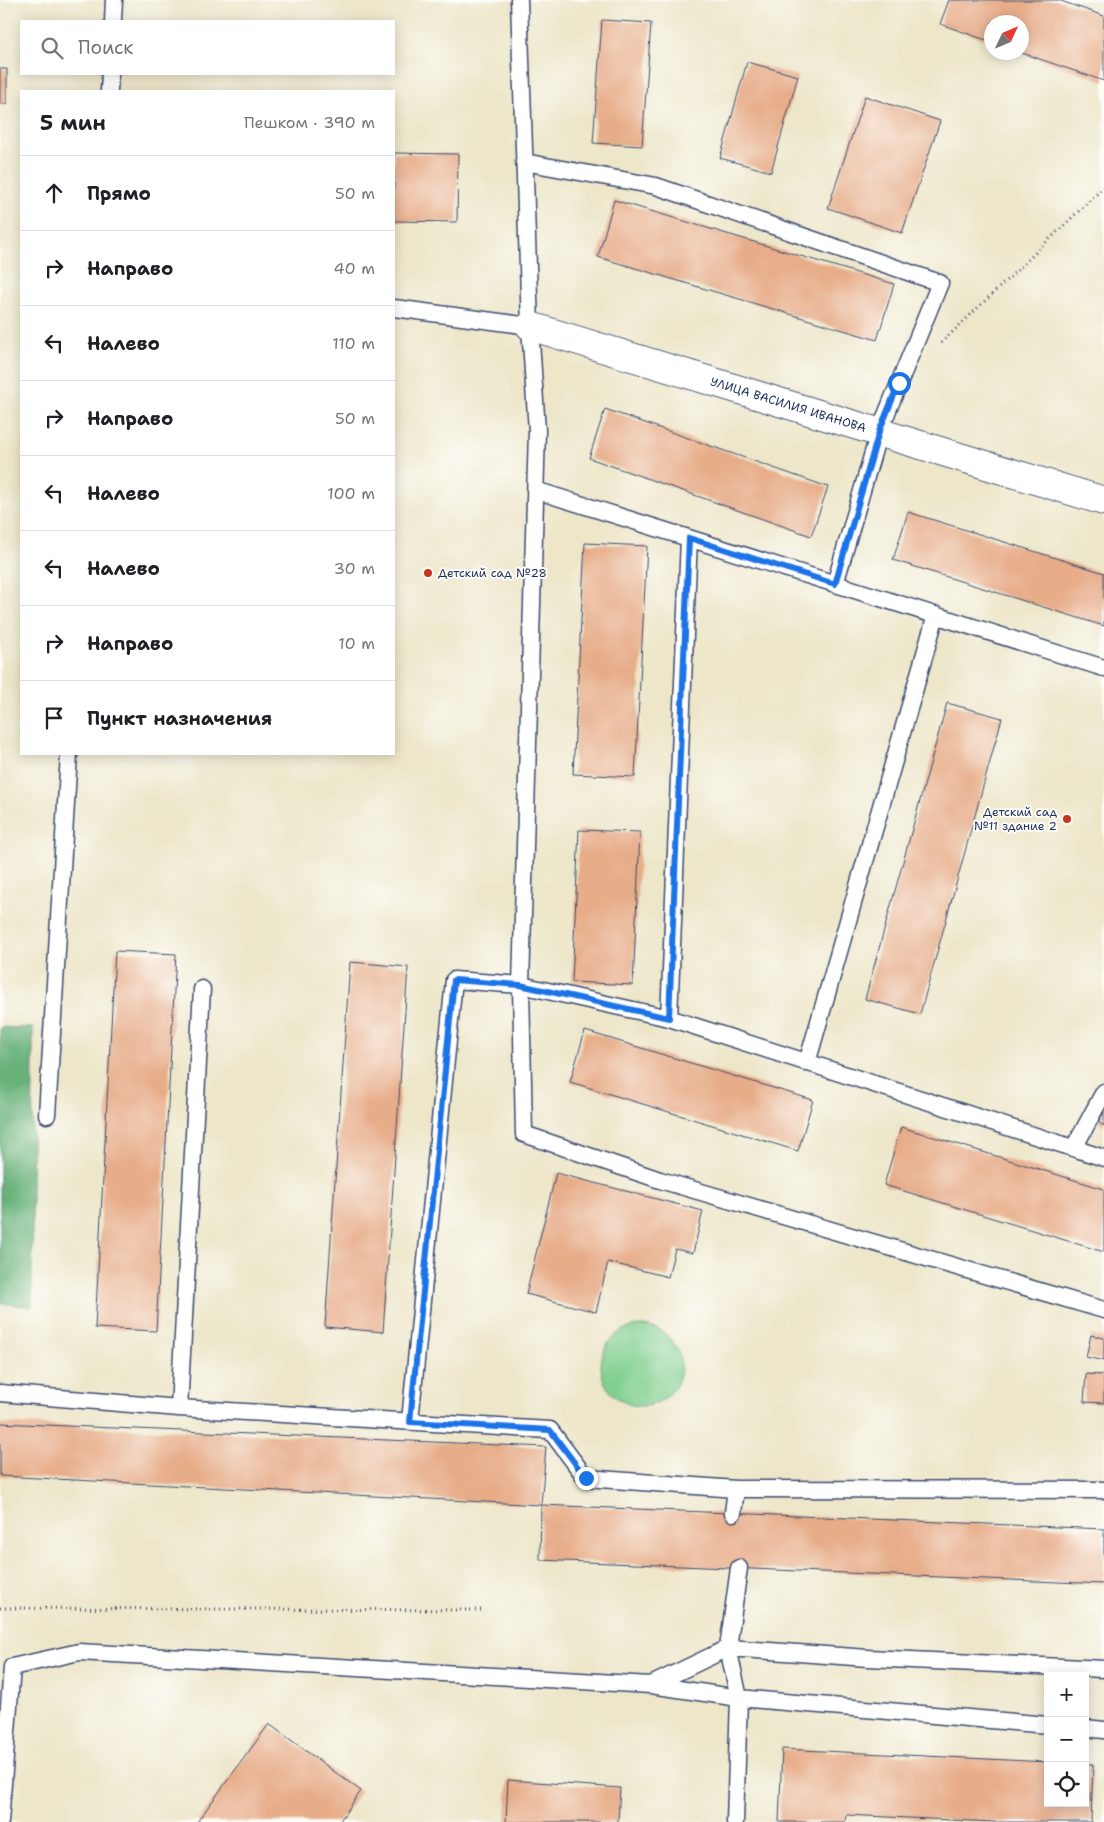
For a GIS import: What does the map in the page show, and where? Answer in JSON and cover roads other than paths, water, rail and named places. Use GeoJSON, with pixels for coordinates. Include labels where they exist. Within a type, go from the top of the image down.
{"type":"FeatureCollection","features":[{"type":"Feature","properties":{"kind":"street","name":"УЛИЦА ВАСИЛИЯ ИВАНОВА"},"geometry":{"type":"LineString","coordinates":[[530,326],[1104,501]]}},
{"type":"Feature","properties":{"kind":"lane"},"geometry":{"type":"LineString","coordinates":[[113,20],[114,0]]}},
{"type":"Feature","properties":{"kind":"lane"},"geometry":{"type":"LineString","coordinates":[[519,0],[530,326],[537,431],[520,985],[524,1134],[660,1180],[1104,1310]]}},
{"type":"Feature","properties":{"kind":"lane"},"geometry":{"type":"LineString","coordinates":[[109,90],[110,75]]}},
{"type":"Feature","properties":{"kind":"lane"},"geometry":{"type":"LineString","coordinates":[[524,162],[656,186],[940,283],[879,432],[835,584]]}},
{"type":"Feature","properties":{"kind":"lane"},"geometry":{"type":"LineString","coordinates":[[395,308],[530,326]]}},
{"type":"Feature","properties":{"kind":"lane"},"geometry":{"type":"LineString","coordinates":[[534,490],[1104,668]]}},
{"type":"Feature","properties":{"kind":"lane"},"geometry":{"type":"LineString","coordinates":[[669,1018],[689,538]]}},
{"type":"Feature","properties":{"kind":"lane"},"geometry":{"type":"LineString","coordinates":[[807,1063],[936,615]]}},
{"type":"Feature","properties":{"kind":"lane"},"geometry":{"type":"LineString","coordinates":[[47,1115],[69,755]]}},
{"type":"Feature","properties":{"kind":"lane"},"geometry":{"type":"LineString","coordinates":[[410,1422],[454,980],[520,985],[669,1018],[1104,1158]]}},
{"type":"Feature","properties":{"kind":"lane"},"geometry":{"type":"LineString","coordinates":[[179,1408],[202,989]]}},
{"type":"Feature","properties":{"kind":"lane"},"geometry":{"type":"LineString","coordinates":[[1074,1148],[1104,1092]]}},
{"type":"Feature","properties":{"kind":"lane"},"geometry":{"type":"LineString","coordinates":[[0,1393],[179,1408],[550,1430],[586,1478],[736,1489],[1104,1490]]}},
{"type":"Feature","properties":{"kind":"lane"},"geometry":{"type":"LineString","coordinates":[[732,1512],[736,1489]]}},
{"type":"Feature","properties":{"kind":"lane"},"geometry":{"type":"LineString","coordinates":[[735,1822],[739,1698],[728,1648],[739,1568]]}},
{"type":"Feature","properties":{"kind":"lane"},"geometry":{"type":"LineString","coordinates":[[651,1685],[728,1648],[868,1658],[1104,1669]]}},
{"type":"Feature","properties":{"kind":"lane"},"geometry":{"type":"LineString","coordinates":[[0,1822],[6,1664],[79,1652],[651,1685],[739,1698],[1044,1725]]}},
{"type":"Feature","properties":{"kind":"lane"},"geometry":{"type":"LineString","coordinates":[[1089,1728],[1104,1730]]}},
{"type":"Feature","properties":{"kind":"place","name":"Детский сад №28"},"geometry":{"type":"Point","coordinates":[428,573]}},
{"type":"Feature","properties":{"kind":"place","name":"Детский сад №11 здание 2"},"geometry":{"type":"Point","coordinates":[1067,819]}}]}
